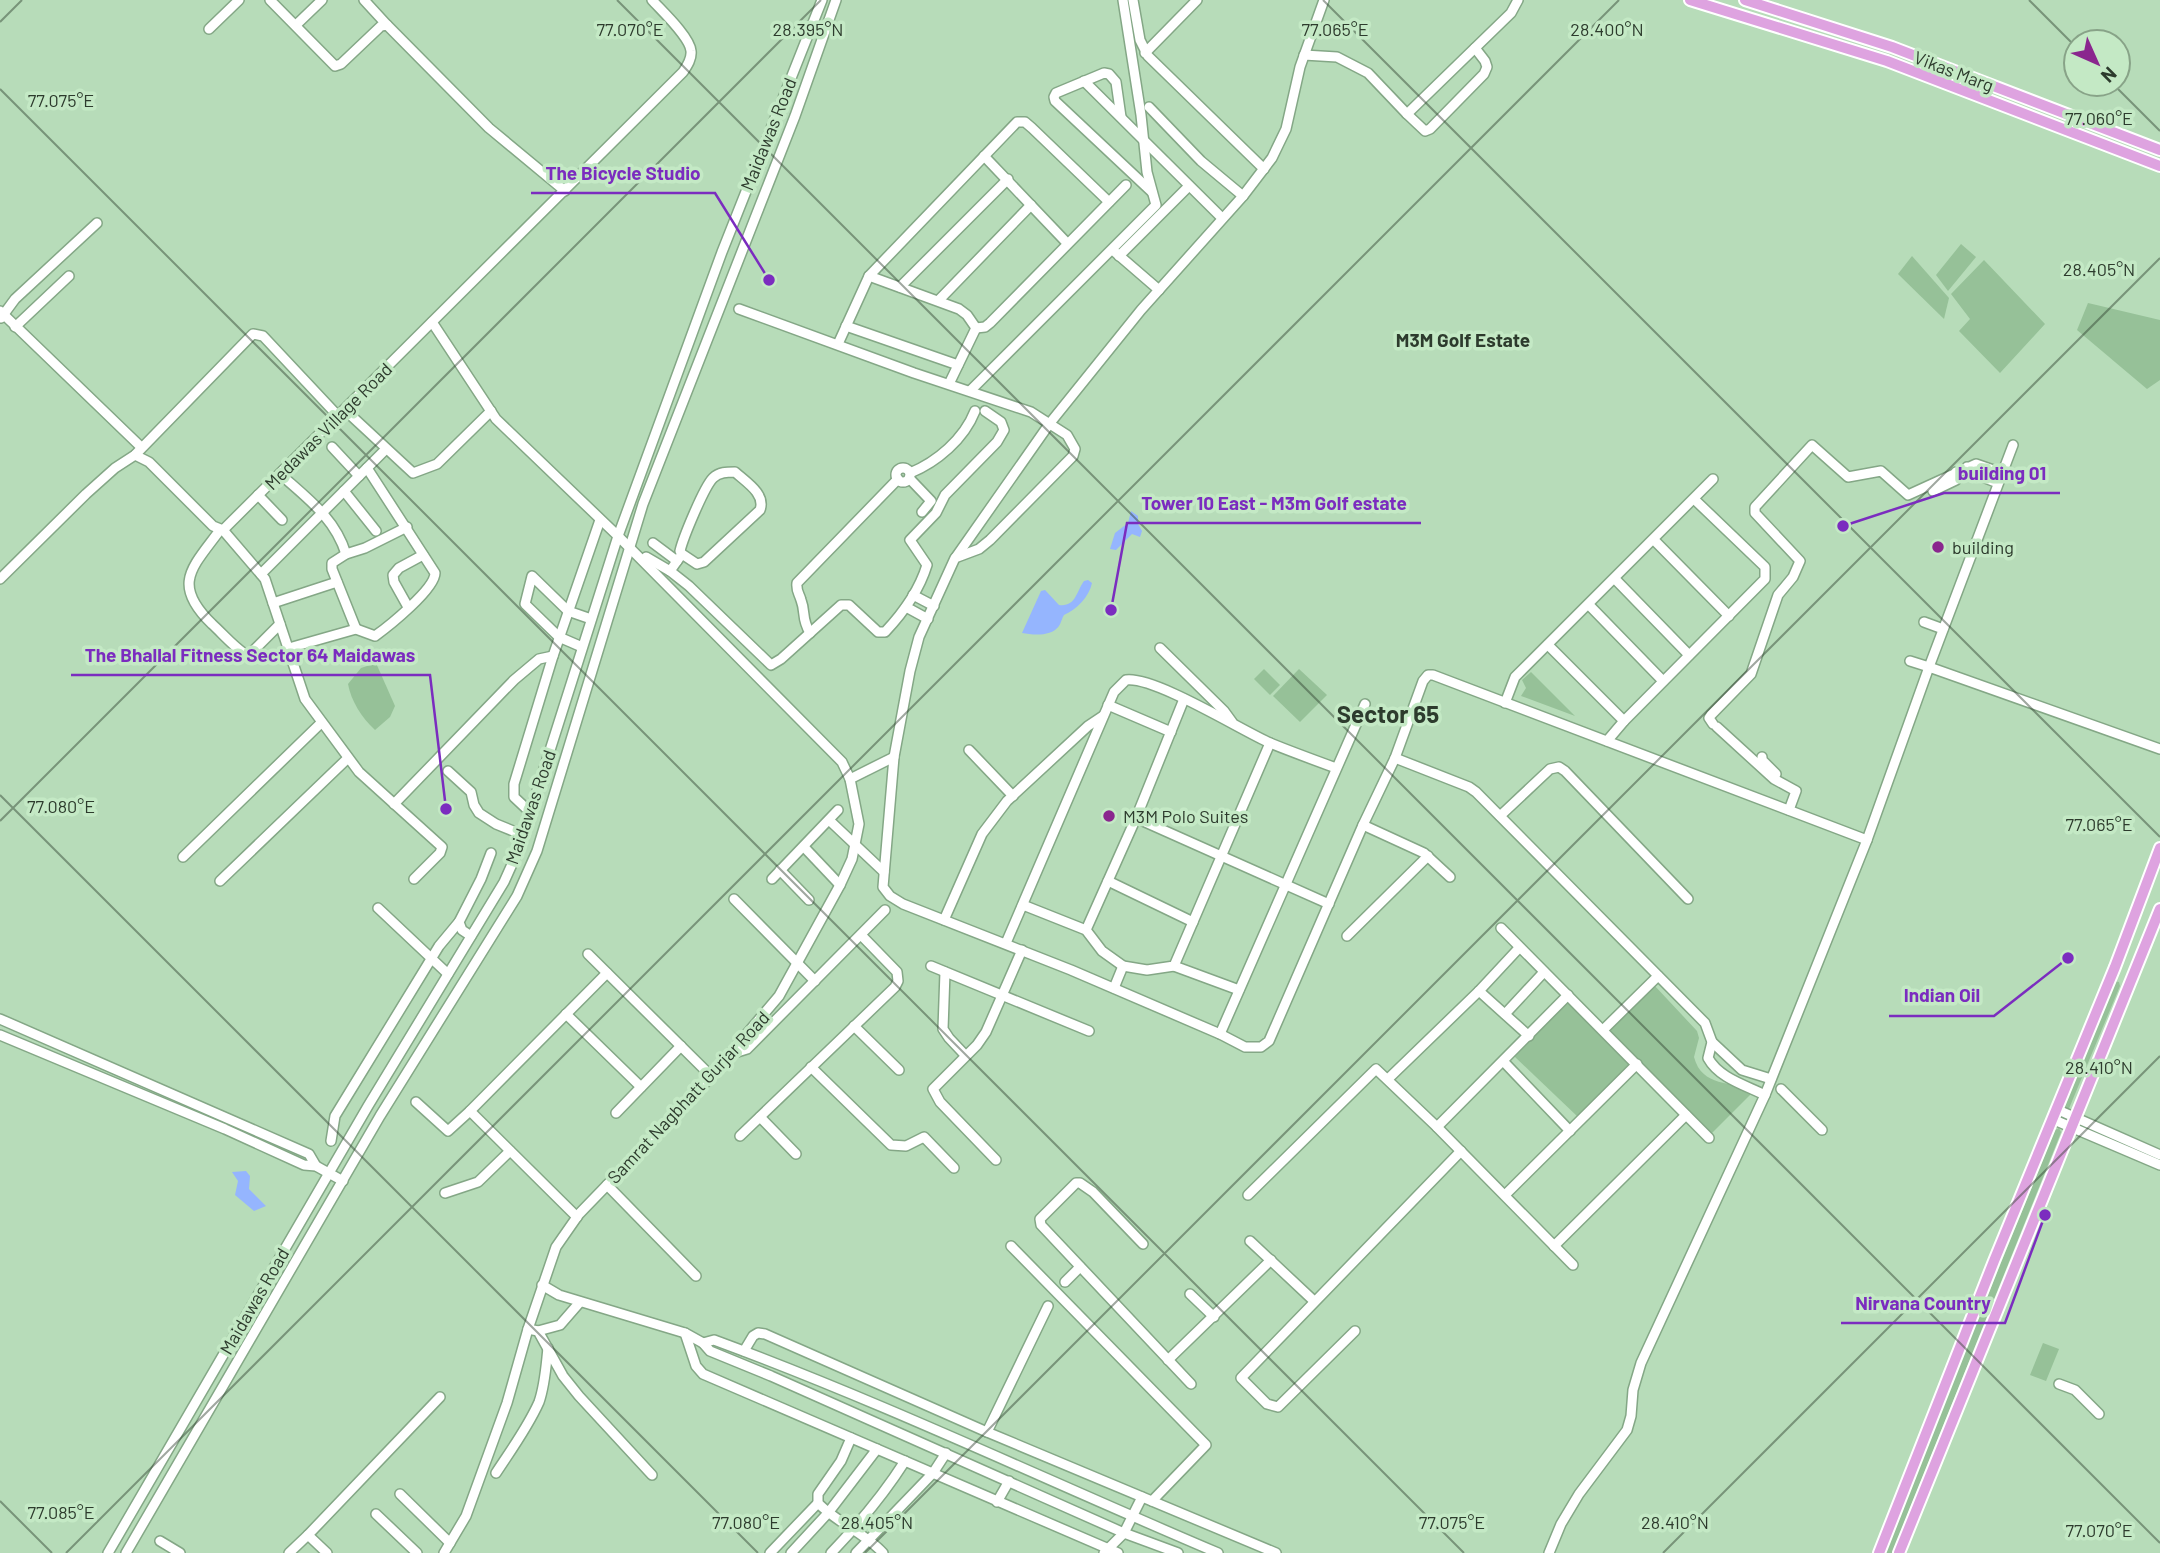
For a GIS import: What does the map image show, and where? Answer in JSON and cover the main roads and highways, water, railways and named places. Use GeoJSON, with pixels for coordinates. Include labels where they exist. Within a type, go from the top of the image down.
{"type":"FeatureCollection","features":[{"type":"Feature","properties":{"kind":"main road"},"geometry":{"type":"LineString","coordinates":[[1690,0],[1887,61],[2160,166]]}},
{"type":"Feature","properties":{"kind":"main road","name":"Vikas Marg"},"geometry":{"type":"LineString","coordinates":[[1745,0],[1762,3],[1892,47],[2160,150]]}},
{"type":"Feature","properties":{"kind":"main road"},"geometry":{"type":"LineString","coordinates":[[1879,1553],[2115,967],[2160,848]]}},
{"type":"Feature","properties":{"kind":"main road"},"geometry":{"type":"LineString","coordinates":[[1899,1553],[2160,909]]}},
{"type":"Feature","properties":{"kind":"water"},"geometry":{"type":"Polygon","coordinates":[[[1131,511],[1138,516],[1142,531],[1140,537],[1132,534],[1116,550],[1110,549],[1115,533],[1128,523],[1131,511]]]}},
{"type":"Feature","properties":{"kind":"water"},"geometry":{"type":"Polygon","coordinates":[[[1084,581],[1092,583],[1085,598],[1064,615],[1056,630],[1042,634],[1022,633],[1041,591],[1045,590],[1059,605],[1065,605],[1075,598],[1084,581]]]}},
{"type":"Feature","properties":{"kind":"water"},"geometry":{"type":"Polygon","coordinates":[[[246,1171],[250,1176],[249,1189],[266,1206],[254,1211],[235,1195],[238,1181],[232,1172],[246,1171]]]}},
{"type":"Feature","properties":{"kind":"place","name":"The Bicycle Studio"},"geometry":{"type":"Point","coordinates":[769,280]}},
{"type":"Feature","properties":{"kind":"place","name":"building 01"},"geometry":{"type":"Point","coordinates":[1843,526]}},
{"type":"Feature","properties":{"kind":"place","name":"building"},"geometry":{"type":"Point","coordinates":[1938,547]}},
{"type":"Feature","properties":{"kind":"place","name":"Tower 10 East - M3m Golf estate"},"geometry":{"type":"Point","coordinates":[1111,610]}},
{"type":"Feature","properties":{"kind":"place","name":"The Bhallal Fitness Sector 64 Maidawas"},"geometry":{"type":"Point","coordinates":[446,809]}},
{"type":"Feature","properties":{"kind":"place","name":"M3M Polo Suites"},"geometry":{"type":"Point","coordinates":[1109,816]}},
{"type":"Feature","properties":{"kind":"place","name":"Indian Oil"},"geometry":{"type":"Point","coordinates":[2068,958]}},
{"type":"Feature","properties":{"kind":"place","name":"Nirvana Country"},"geometry":{"type":"Point","coordinates":[2045,1215]}},
{"type":"Feature","properties":{"kind":"district","name":"M3M Golf Estate"},"geometry":{"type":"Point","coordinates":[1463,339]}},
{"type":"Feature","properties":{"kind":"district","name":"Sector 65"},"geometry":{"type":"Point","coordinates":[1388,713]}}]}
